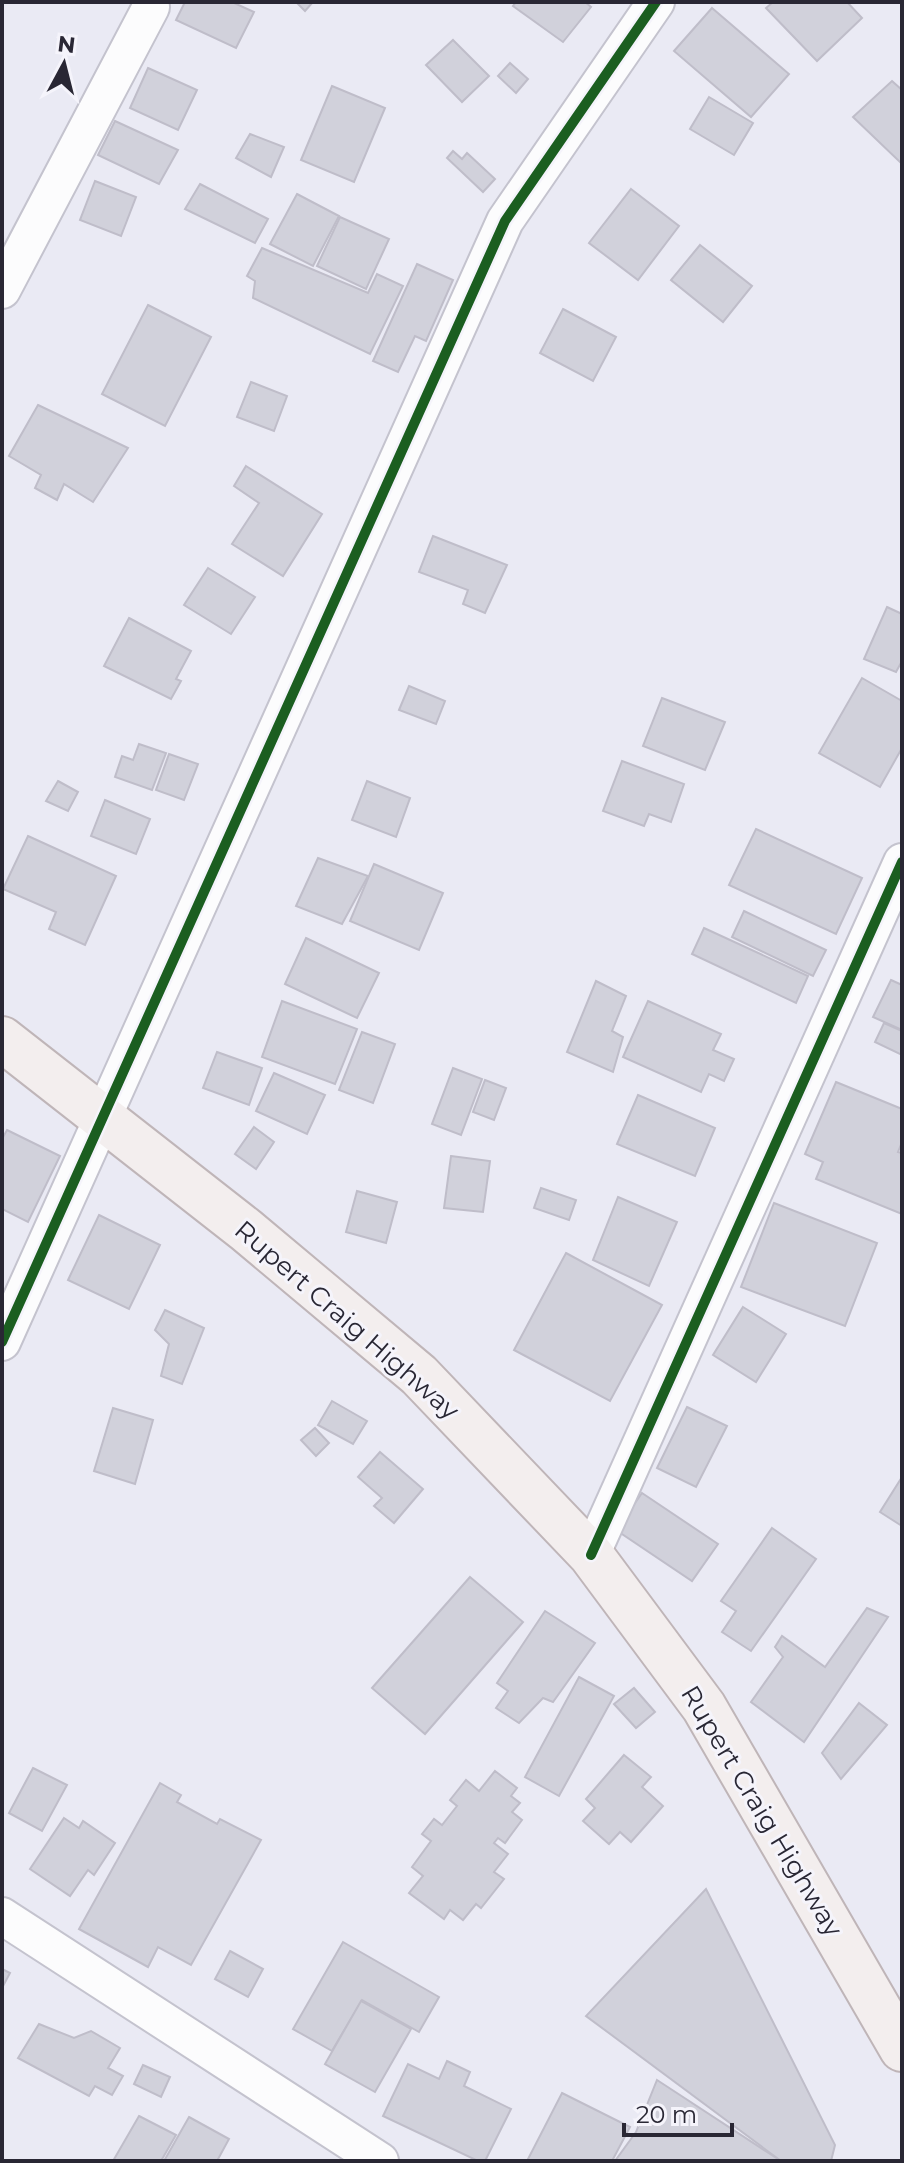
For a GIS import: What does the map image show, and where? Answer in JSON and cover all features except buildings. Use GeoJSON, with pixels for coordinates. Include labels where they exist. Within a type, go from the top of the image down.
{"type":"FeatureCollection","features":[{"type":"Feature","properties":{"kind":"main road","name":"Rupert Craig Highway"},"geometry":{"type":"LineString","coordinates":[[2,1039],[105,1117],[419,1375],[591,1555],[704,1707],[902,2049]]}},
{"type":"Feature","properties":{"kind":"street"},"geometry":{"type":"LineString","coordinates":[[2,290],[151,7],[150,2]]}},
{"type":"Feature","properties":{"kind":"street"},"geometry":{"type":"LineString","coordinates":[[2,1342],[505,221],[656,2]]}},
{"type":"Feature","properties":{"kind":"street"},"geometry":{"type":"LineString","coordinates":[[591,1555],[902,862]]}},
{"type":"Feature","properties":{"kind":"street"},"geometry":{"type":"LineString","coordinates":[[2,1916],[380,2161]]}},
{"type":"Feature","properties":{"kind":"cycle path"},"geometry":{"type":"LineString","coordinates":[[2,1342],[505,221],[656,2]]}},
{"type":"Feature","properties":{"kind":"cycle path"},"geometry":{"type":"LineString","coordinates":[[591,1555],[902,862]]}}]}
